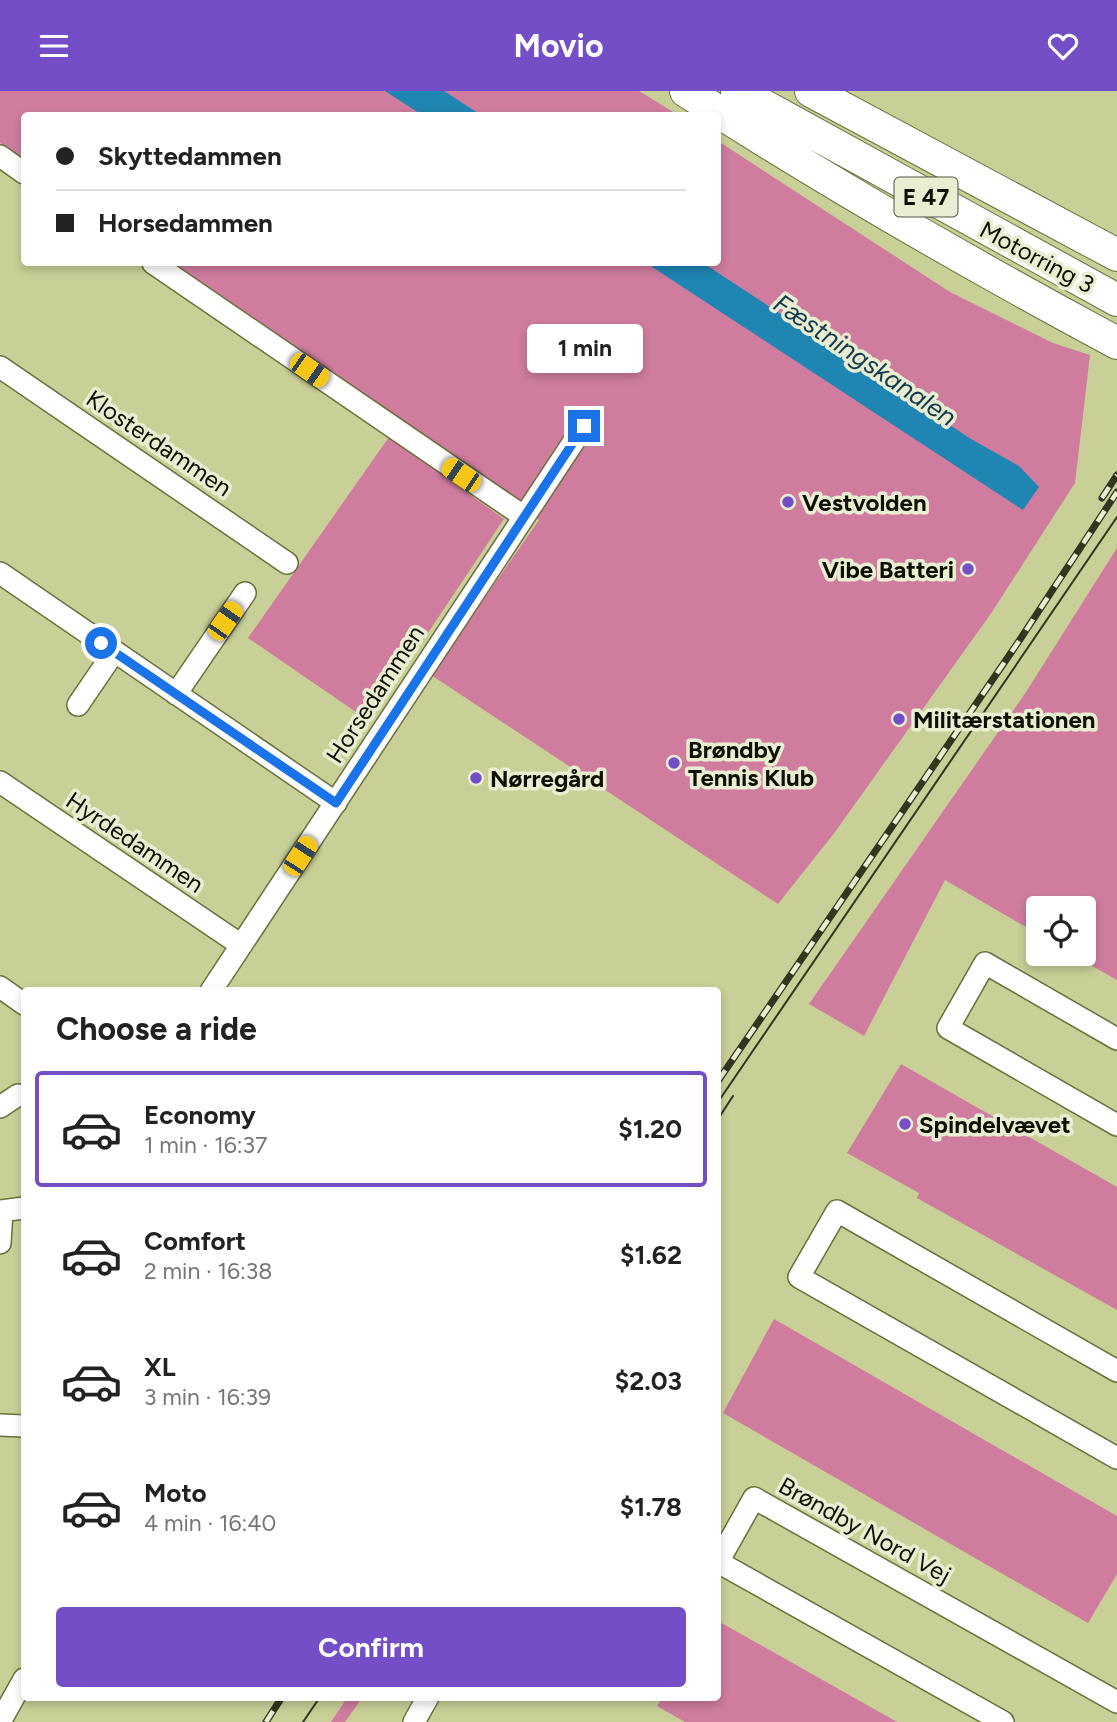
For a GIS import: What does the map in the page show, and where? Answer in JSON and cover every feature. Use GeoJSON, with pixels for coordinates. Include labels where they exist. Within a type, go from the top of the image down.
{"type":"FeatureCollection","features":[{"type":"Feature","properties":{"kind":"highway"},"geometry":{"type":"LineString","coordinates":[[686,91],[719,112]]}},
{"type":"Feature","properties":{"kind":"highway","name":"Motorring 3"},"geometry":{"type":"LineString","coordinates":[[737,91],[1117,300]]}},
{"type":"Feature","properties":{"kind":"highway","name":"Motorring 3"},"geometry":{"type":"LineString","coordinates":[[811,91],[1117,255]]}},
{"type":"Feature","properties":{"kind":"highway"},"geometry":{"type":"LineString","coordinates":[[721,113],[805,167],[958,256],[1117,343]]}},
{"type":"Feature","properties":{"kind":"street"},"geometry":{"type":"LineString","coordinates":[[0,156],[21,171]]}},
{"type":"Feature","properties":{"kind":"street"},"geometry":{"type":"LineString","coordinates":[[157,266],[523,516]]}},
{"type":"Feature","properties":{"kind":"street","name":"Klosterdammen"},"geometry":{"type":"LineString","coordinates":[[0,367],[287,563]]}},
{"type":"Feature","properties":{"kind":"street","name":"Horsedammen"},"geometry":{"type":"LineString","coordinates":[[214,987],[584,426]]}},
{"type":"Feature","properties":{"kind":"street"},"geometry":{"type":"LineString","coordinates":[[0,573],[336,803]]}},
{"type":"Feature","properties":{"kind":"street"},"geometry":{"type":"LineString","coordinates":[[176,694],[245,593]]}},
{"type":"Feature","properties":{"kind":"street"},"geometry":{"type":"LineString","coordinates":[[78,705],[108,648]]}},
{"type":"Feature","properties":{"kind":"street","name":"Hyrdedammen"},"geometry":{"type":"LineString","coordinates":[[0,782],[241,945]]}},
{"type":"Feature","properties":{"kind":"street"},"geometry":{"type":"LineString","coordinates":[[1117,1039],[985,963],[948,1028],[1117,1125]]}},
{"type":"Feature","properties":{"kind":"street"},"geometry":{"type":"LineString","coordinates":[[2,992],[21,1002]]}},
{"type":"Feature","properties":{"kind":"street"},"geometry":{"type":"LineString","coordinates":[[0,1107],[18,1095]]}},
{"type":"Feature","properties":{"kind":"street"},"geometry":{"type":"LineString","coordinates":[[0,1243],[1,1211],[21,1208]]}},
{"type":"Feature","properties":{"kind":"street"},"geometry":{"type":"LineString","coordinates":[[1117,1371],[836,1211],[799,1277],[1117,1458]]}},
{"type":"Feature","properties":{"kind":"street"},"geometry":{"type":"LineString","coordinates":[[0,1425],[21,1426]]}},
{"type":"Feature","properties":{"kind":"street","name":"Brøndby Nord Vej"},"geometry":{"type":"LineString","coordinates":[[721,1557],[754,1498],[1117,1702]]}},
{"type":"Feature","properties":{"kind":"street","name":"Brøndby Nord Vej"},"geometry":{"type":"LineString","coordinates":[[721,1564],[1003,1722]]}},
{"type":"Feature","properties":{"kind":"street"},"geometry":{"type":"LineString","coordinates":[[1,1722],[21,1685]]}},
{"type":"Feature","properties":{"kind":"street"},"geometry":{"type":"LineString","coordinates":[[414,1722],[426,1701]]}},
{"type":"Feature","properties":{"kind":"shaded area"},"geometry":{"type":"Polygon","coordinates":[[[0,91],[639,91],[673,112],[21,112],[21,158],[0,143],[0,91]]]}},
{"type":"Feature","properties":{"kind":"shaded area","name":"Vestvolden"},"geometry":{"type":"Polygon","coordinates":[[[721,143],[950,292],[1053,343],[1090,355],[1075,483],[992,612],[835,832],[778,904],[431,675],[539,520],[175,266],[721,266],[721,143]]]}},
{"type":"Feature","properties":{"kind":"shaded area"},"geometry":{"type":"Polygon","coordinates":[[[389,437],[504,519],[369,721],[248,638],[389,437]]]}},
{"type":"Feature","properties":{"kind":"shaded area"},"geometry":{"type":"Polygon","coordinates":[[[1117,548],[1117,980],[1092,966],[1096,966],[1096,896],[1026,896],[1026,927],[945,880],[864,1036],[809,1004],[1026,692],[1117,548]]]}},
{"type":"Feature","properties":{"kind":"shaded area"},"geometry":{"type":"Polygon","coordinates":[[[901,1064],[1117,1187],[1117,1310],[917,1198],[919,1193],[847,1153],[901,1064]]]}},
{"type":"Feature","properties":{"kind":"shaded area"},"geometry":{"type":"Polygon","coordinates":[[[774,1319],[1117,1516],[1117,1574],[1088,1623],[723,1413],[774,1319]]]}},
{"type":"Feature","properties":{"kind":"shaded area"},"geometry":{"type":"Polygon","coordinates":[[[721,1623],[897,1722],[685,1722],[657,1706],[660,1701],[721,1701],[721,1623]]]}},
{"type":"Feature","properties":{"kind":"shaded area"},"geometry":{"type":"Polygon","coordinates":[[[345,1701],[360,1701],[345,1722],[331,1722],[345,1701]]]}},
{"type":"Feature","properties":{"kind":"water"},"geometry":{"type":"Polygon","coordinates":[[[385,91],[444,91],[476,112],[417,112],[385,91]]]}},
{"type":"Feature","properties":{"kind":"water"},"geometry":{"type":"Polygon","coordinates":[[[651,266],[708,266],[971,439],[1019,466],[1039,487],[1023,510],[651,266]]]}},
{"type":"Feature","properties":{"kind":"tram line"},"geometry":{"type":"LineString","coordinates":[[721,1098],[1117,517]]}},
{"type":"Feature","properties":{"kind":"tram line"},"geometry":{"type":"LineString","coordinates":[[721,1114],[733,1096]]}},
{"type":"Feature","properties":{"kind":"tram line"},"geometry":{"type":"LineString","coordinates":[[303,1722],[317,1701]]}},
{"type":"Feature","properties":{"kind":"railway"},"geometry":{"type":"LineString","coordinates":[[1102,498],[1117,475]]}},
{"type":"Feature","properties":{"kind":"railway"},"geometry":{"type":"LineString","coordinates":[[721,1077],[1019,641],[1117,492]]}},
{"type":"Feature","properties":{"kind":"railway"},"geometry":{"type":"LineString","coordinates":[[266,1722],[279,1701]]}},
{"type":"Feature","properties":{"kind":"place","name":"Vestvolden"},"geometry":{"type":"Point","coordinates":[788,502]}},
{"type":"Feature","properties":{"kind":"place","name":"Vibe Batteri"},"geometry":{"type":"Point","coordinates":[968,569]}},
{"type":"Feature","properties":{"kind":"place","name":"Militærstationen"},"geometry":{"type":"Point","coordinates":[899,719]}},
{"type":"Feature","properties":{"kind":"place","name":"Brøndby Tennis Klub"},"geometry":{"type":"Point","coordinates":[674,763]}},
{"type":"Feature","properties":{"kind":"place","name":"Nørregård"},"geometry":{"type":"Point","coordinates":[476,778]}},
{"type":"Feature","properties":{"kind":"place","name":"Spindelvævet"},"geometry":{"type":"Point","coordinates":[905,1124]}},
{"type":"Feature","properties":{"kind":"route"},"geometry":{"type":"LineString","coordinates":[[101,643],[336,803],[584,426]]}},
{"type":"Feature","properties":{"kind":"water label","name":"Fæstningskanalen"},"geometry":{"type":"Point","coordinates":[865,360]}}]}
